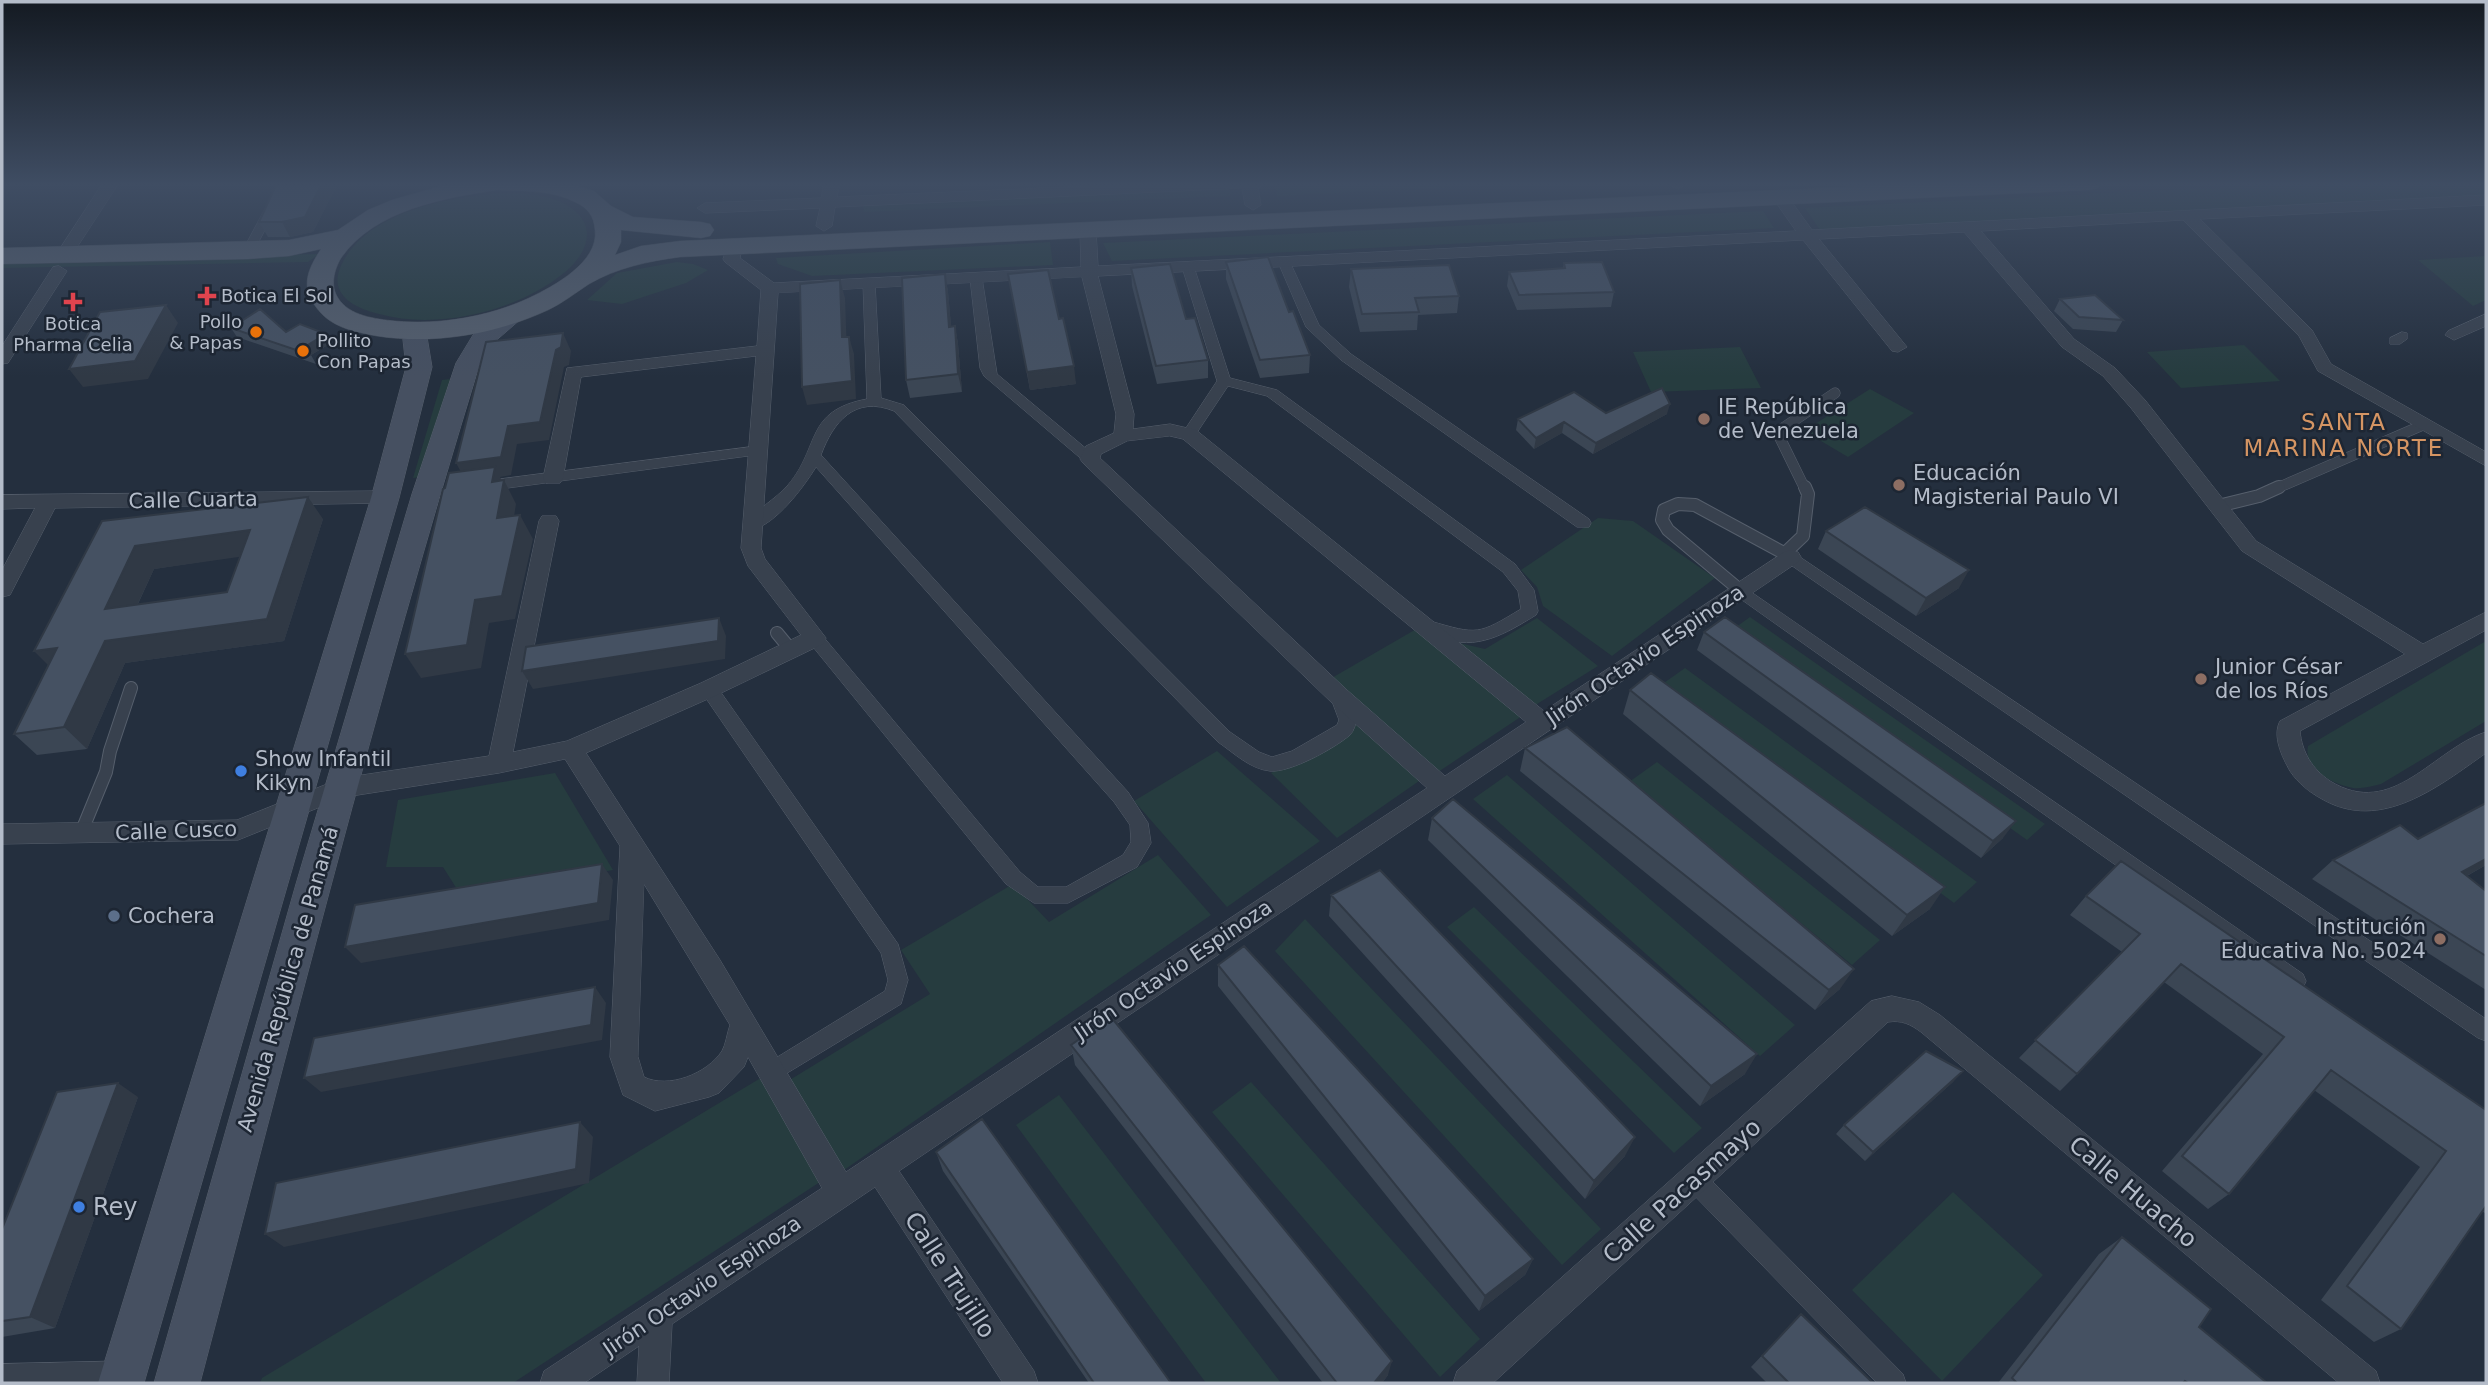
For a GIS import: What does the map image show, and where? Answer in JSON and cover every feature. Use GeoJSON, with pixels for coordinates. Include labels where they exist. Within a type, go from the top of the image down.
{"type":"FeatureCollection","features":[{"type":"Feature","properties":{"kind":"main road"},"geometry":{"type":"LineString","coordinates":[[2,272],[62,263],[284,248]]}},
{"type":"Feature","properties":{"kind":"main road"},"geometry":{"type":"LineString","coordinates":[[336,248],[329,255],[320,274],[320,292],[330,308],[350,320],[379,328],[414,331],[466,326],[517,312],[542,302],[582,277],[641,254],[726,248]]}},
{"type":"Feature","properties":{"kind":"main road"},"geometry":{"type":"LineString","coordinates":[[582,277],[605,248]]}},
{"type":"Feature","properties":{"kind":"main road"},"geometry":{"type":"LineString","coordinates":[[2,256],[62,263],[275,267],[320,274]]}},
{"type":"Feature","properties":{"kind":"main road","name":"Avenida República de Panamá"},"geometry":{"type":"LineString","coordinates":[[177,1383],[342,788],[432,493],[468,363],[482,340],[517,312]]}},
{"type":"Feature","properties":{"kind":"main road"},"geometry":{"type":"LineString","coordinates":[[122,1380],[385,498],[419,367],[414,331]]}},
{"type":"Feature","properties":{"kind":"street"},"geometry":{"type":"LineString","coordinates":[[2,359],[71,248]]}},
{"type":"Feature","properties":{"kind":"street"},"geometry":{"type":"LineString","coordinates":[[734,248],[730,259],[770,288],[1574,248]]}},
{"type":"Feature","properties":{"kind":"street"},"geometry":{"type":"LineString","coordinates":[[1088,248],[1089,272],[1125,414],[1123,436]]}},
{"type":"Feature","properties":{"kind":"street"},"geometry":{"type":"LineString","coordinates":[[1817,248],[1898,347]]}},
{"type":"Feature","properties":{"kind":"street"},"geometry":{"type":"LineString","coordinates":[[1987,248],[2068,342],[2109,372],[2138,404],[2249,546],[2424,655]]}},
{"type":"Feature","properties":{"kind":"street"},"geometry":{"type":"LineString","coordinates":[[2220,248],[2306,334],[2324,367],[2486,460]]}},
{"type":"Feature","properties":{"kind":"street"},"geometry":{"type":"LineString","coordinates":[[1284,262],[1313,327],[1346,357],[1583,523]]}},
{"type":"Feature","properties":{"kind":"street"},"geometry":{"type":"LineString","coordinates":[[1188,267],[1224,380]]}},
{"type":"Feature","properties":{"kind":"street"},"geometry":{"type":"LineString","coordinates":[[976,278],[987,368],[991,376],[1090,459],[1339,696],[1444,789]]}},
{"type":"Feature","properties":{"kind":"street"},"geometry":{"type":"LineString","coordinates":[[869,283],[874,402]]}},
{"type":"Feature","properties":{"kind":"street"},"geometry":{"type":"LineString","coordinates":[[770,288],[752,525],[751,548],[755,561],[1013,878],[1034,895],[1068,895],[1130,861],[1141,843],[1139,823],[1121,797],[813,455]]}},
{"type":"Feature","properties":{"kind":"street"},"geometry":{"type":"LineString","coordinates":[[2454,335],[2486,319]]}},
{"type":"Feature","properties":{"kind":"street"},"geometry":{"type":"LineString","coordinates":[[553,478],[573,373],[766,350]]}},
{"type":"Feature","properties":{"kind":"street"},"geometry":{"type":"LineString","coordinates":[[1189,434],[1224,380]]}},
{"type":"Feature","properties":{"kind":"street"},"geometry":{"type":"LineString","coordinates":[[1224,380],[1272,393],[1509,568],[1526,590],[1530,611],[1483,638],[1447,635],[1418,621]]}},
{"type":"Feature","properties":{"kind":"street"},"geometry":{"type":"LineString","coordinates":[[752,525],[781,503],[795,486],[827,423],[839,411],[874,402],[888,402],[899,408],[1224,737],[1255,758],[1270,764],[1285,763],[1345,729],[1348,720],[1339,696]]}},
{"type":"Feature","properties":{"kind":"street"},"geometry":{"type":"LineString","coordinates":[[1090,459],[1093,450],[1123,436],[1170,430],[1189,434],[1543,723]]}},
{"type":"Feature","properties":{"kind":"street"},"geometry":{"type":"LineString","coordinates":[[466,489],[758,451]]}},
{"type":"Feature","properties":{"kind":"street","name":"Calle Cuarta"},"geometry":{"type":"LineString","coordinates":[[2,502],[385,498]]}},
{"type":"Feature","properties":{"kind":"street"},"geometry":{"type":"LineString","coordinates":[[2,590],[48,502]]}},
{"type":"Feature","properties":{"kind":"street"},"geometry":{"type":"LineString","coordinates":[[499,764],[549,521]]}},
{"type":"Feature","properties":{"kind":"street"},"geometry":{"type":"LineString","coordinates":[[1788,556],[2486,1031]]}},
{"type":"Feature","properties":{"kind":"street","name":"Jirón Octavio Espinoza"},"geometry":{"type":"LineString","coordinates":[[556,1383],[1741,591],[1788,556]]}},
{"type":"Feature","properties":{"kind":"street"},"geometry":{"type":"LineString","coordinates":[[1741,591],[2307,988]]}},
{"type":"Feature","properties":{"kind":"street"},"geometry":{"type":"LineString","coordinates":[[2486,620],[2288,727],[2289,746],[2298,766],[2324,790],[2348,800],[2374,804],[2396,798],[2486,741]]}},
{"type":"Feature","properties":{"kind":"street","name":"Calle Cusco"},"geometry":{"type":"LineString","coordinates":[[2,834],[229,831],[248,828],[342,788],[499,764],[571,749],[709,689],[784,641],[815,638]]}},
{"type":"Feature","properties":{"kind":"street"},"geometry":{"type":"LineString","coordinates":[[709,689],[891,950],[898,980],[894,997],[774,1071]]}},
{"type":"Feature","properties":{"kind":"street"},"geometry":{"type":"LineString","coordinates":[[571,749],[633,843],[774,1071],[841,1192]]}},
{"type":"Feature","properties":{"kind":"street"},"geometry":{"type":"LineString","coordinates":[[633,843],[624,1057],[633,1086],[655,1097],[709,1084],[734,1058],[744,1024]]}},
{"type":"Feature","properties":{"kind":"street","name":"Calle Pacasmayo"},"geometry":{"type":"LineString","coordinates":[[1469,1383],[1881,1010],[1899,1007]]}},
{"type":"Feature","properties":{"kind":"street","name":"Calle Huacho"},"geometry":{"type":"LineString","coordinates":[[1899,1007],[1917,1013],[1946,1036],[2364,1383]]}},
{"type":"Feature","properties":{"kind":"street","name":"Calle Trujillo"},"geometry":{"type":"LineString","coordinates":[[879,1167],[1022,1383]]}},
{"type":"Feature","properties":{"kind":"street"},"geometry":{"type":"LineString","coordinates":[[1694,1179],[1894,1383]]}},
{"type":"Feature","properties":{"kind":"street"},"geometry":{"type":"LineString","coordinates":[[653,1383],[657,1315]]}},
{"type":"Feature","properties":{"kind":"street"},"geometry":{"type":"LineString","coordinates":[[2,1380],[122,1380]]}},
{"type":"Feature","properties":{"kind":"lane"},"geometry":{"type":"LineString","coordinates":[[1741,591],[1668,530],[1662,520],[1664,510],[1678,504],[1695,505],[1788,556],[1803,536],[1808,494],[1779,436],[1783,428],[1836,393]]}},
{"type":"Feature","properties":{"kind":"lane"},"geometry":{"type":"LineString","coordinates":[[2218,506],[2259,496],[2423,425]]}},
{"type":"Feature","properties":{"kind":"lane"},"geometry":{"type":"LineString","coordinates":[[81,833],[106,772],[110,751],[131,688]]}},
{"type":"Feature","properties":{"kind":"green space"},"geometry":{"type":"Polygon","coordinates":[[[354,248],[584,248],[560,276],[520,299],[474,314],[425,320],[379,314],[354,305],[344,297],[338,285],[343,263],[354,248]]]}},
{"type":"Feature","properties":{"kind":"green space"},"geometry":{"type":"Polygon","coordinates":[[[954,248],[1051,248],[1053,265],[812,276],[778,264],[776,258],[954,248]]]}},
{"type":"Feature","properties":{"kind":"green space"},"geometry":{"type":"Polygon","coordinates":[[[1105,248],[1380,248],[1112,261],[1105,248]]]}},
{"type":"Feature","properties":{"kind":"green space"},"geometry":{"type":"Polygon","coordinates":[[[319,254],[308,262],[2,268],[2,261],[319,254]]]}},
{"type":"Feature","properties":{"kind":"green space"},"geometry":{"type":"Polygon","coordinates":[[[2486,256],[2486,300],[2473,306],[2418,260],[2486,256]]]}},
{"type":"Feature","properties":{"kind":"green space"},"geometry":{"type":"Polygon","coordinates":[[[677,262],[708,270],[686,283],[622,304],[587,300],[617,273],[677,262]]]}},
{"type":"Feature","properties":{"kind":"green space"},"geometry":{"type":"Polygon","coordinates":[[[2244,345],[2280,381],[2181,388],[2147,352],[2244,345]]]}},
{"type":"Feature","properties":{"kind":"green space"},"geometry":{"type":"Polygon","coordinates":[[[1740,347],[1761,388],[1651,392],[1633,352],[1740,347]]]}},
{"type":"Feature","properties":{"kind":"green space"},"geometry":{"type":"Polygon","coordinates":[[[458,378],[431,476],[413,478],[442,380],[458,378]]]}},
{"type":"Feature","properties":{"kind":"green space"},"geometry":{"type":"Polygon","coordinates":[[[1870,389],[1914,413],[1848,457],[1804,431],[1870,389]]]}},
{"type":"Feature","properties":{"kind":"green space"},"geometry":{"type":"Polygon","coordinates":[[[1598,518],[1633,521],[1715,578],[1612,656],[1543,606],[1537,587],[1521,570],[1598,518]]]}},
{"type":"Feature","properties":{"kind":"green space"},"geometry":{"type":"Polygon","coordinates":[[[1750,617],[2045,824],[2027,840],[1732,630],[1750,617]]]}},
{"type":"Feature","properties":{"kind":"green space"},"geometry":{"type":"Polygon","coordinates":[[[1537,618],[1598,666],[1529,709],[1451,641],[1485,649],[1537,618]]]}},
{"type":"Feature","properties":{"kind":"green space"},"geometry":{"type":"Polygon","coordinates":[[[1418,628],[1522,716],[1435,774],[1330,679],[1418,628]]]}},
{"type":"Feature","properties":{"kind":"green space"},"geometry":{"type":"Polygon","coordinates":[[[2486,641],[2486,721],[2381,784],[2353,788],[2329,779],[2315,769],[2310,762],[2308,746],[2486,641]]]}},
{"type":"Feature","properties":{"kind":"green space"},"geometry":{"type":"Polygon","coordinates":[[[1685,668],[1977,882],[1954,903],[1661,685],[1685,668]]]}},
{"type":"Feature","properties":{"kind":"green space"},"geometry":{"type":"Polygon","coordinates":[[[1360,723],[1422,779],[1337,838],[1271,773],[1360,723]]]}},
{"type":"Feature","properties":{"kind":"green space"},"geometry":{"type":"Polygon","coordinates":[[[1217,751],[1320,841],[1227,907],[1134,801],[1217,751]]]}},
{"type":"Feature","properties":{"kind":"green space"},"geometry":{"type":"Polygon","coordinates":[[[1657,762],[1880,940],[1852,965],[1629,782],[1657,762]]]}},
{"type":"Feature","properties":{"kind":"green space"},"geometry":{"type":"Polygon","coordinates":[[[555,773],[613,870],[462,897],[443,867],[386,867],[398,800],[555,773]]]}},
{"type":"Feature","properties":{"kind":"green space"},"geometry":{"type":"Polygon","coordinates":[[[1507,775],[1795,1025],[1760,1056],[1473,799],[1507,775]]]}},
{"type":"Feature","properties":{"kind":"green space"},"geometry":{"type":"Polygon","coordinates":[[[1158,855],[1211,915],[844,1170],[788,1081],[930,994],[901,950],[1013,884],[1049,922],[1158,855]]]}},
{"type":"Feature","properties":{"kind":"green space"},"geometry":{"type":"Polygon","coordinates":[[[1474,907],[1702,1128],[1674,1153],[1447,927],[1474,907]]]}},
{"type":"Feature","properties":{"kind":"green space"},"geometry":{"type":"Polygon","coordinates":[[[1305,919],[1601,1229],[1562,1265],[1275,951],[1305,919]]]}},
{"type":"Feature","properties":{"kind":"green space"},"geometry":{"type":"Polygon","coordinates":[[[764,1076],[823,1180],[513,1383],[260,1383],[262,1378],[764,1076]]]}},
{"type":"Feature","properties":{"kind":"green space"},"geometry":{"type":"Polygon","coordinates":[[[1251,1082],[1480,1339],[1440,1377],[1212,1112],[1251,1082]]]}},
{"type":"Feature","properties":{"kind":"green space"},"geometry":{"type":"Polygon","coordinates":[[[1059,1095],[1281,1383],[1206,1383],[1016,1125],[1059,1095]]]}},
{"type":"Feature","properties":{"kind":"green space"},"geometry":{"type":"Polygon","coordinates":[[[1953,1192],[2043,1275],[1942,1381],[1852,1290],[1953,1192]]]}},
{"type":"Feature","properties":{"kind":"building"},"geometry":{"type":"Polygon","coordinates":[[[1268,257],[1289,312],[1293,311],[1310,355],[1260,360],[1226,262],[1268,257]]]}},
{"type":"Feature","properties":{"kind":"building"},"geometry":{"type":"Polygon","coordinates":[[[1602,262],[1614,292],[1519,295],[1509,272],[1565,268],[1564,263],[1602,262]]]}},
{"type":"Feature","properties":{"kind":"building"},"geometry":{"type":"Polygon","coordinates":[[[1170,264],[1186,319],[1195,318],[1208,360],[1156,366],[1131,268],[1170,264]]]}},
{"type":"Feature","properties":{"kind":"building"},"geometry":{"type":"Polygon","coordinates":[[[1449,265],[1459,296],[1415,298],[1419,312],[1362,314],[1351,269],[1449,265]]]}},
{"type":"Feature","properties":{"kind":"building"},"geometry":{"type":"Polygon","coordinates":[[[1048,270],[1059,319],[1063,318],[1074,366],[1027,372],[1008,274],[1048,270]]]}},
{"type":"Feature","properties":{"kind":"building"},"geometry":{"type":"Polygon","coordinates":[[[945,274],[949,327],[955,326],[958,374],[906,380],[902,278],[945,274]]]}},
{"type":"Feature","properties":{"kind":"building"},"geometry":{"type":"Polygon","coordinates":[[[840,280],[842,337],[849,337],[852,381],[802,387],[800,284],[840,280]]]}},
{"type":"Feature","properties":{"kind":"building"},"geometry":{"type":"Polygon","coordinates":[[[2095,295],[2123,320],[2079,317],[2060,299],[2095,295]]]}},
{"type":"Feature","properties":{"kind":"building"},"geometry":{"type":"Polygon","coordinates":[[[166,305],[135,361],[69,369],[100,312],[166,305]]]}},
{"type":"Feature","properties":{"kind":"building"},"geometry":{"type":"Polygon","coordinates":[[[260,309],[286,332],[300,324],[326,334],[303,348],[311,355],[231,328],[260,309]]]}},
{"type":"Feature","properties":{"kind":"building"},"geometry":{"type":"Polygon","coordinates":[[[563,333],[561,347],[556,350],[540,422],[508,426],[501,457],[456,463],[486,342],[563,333]]]}},
{"type":"Feature","properties":{"kind":"building"},"geometry":{"type":"Polygon","coordinates":[[[1662,388],[1670,404],[1596,443],[1564,422],[1536,438],[1518,419],[1574,392],[1606,413],[1662,388]]]}},
{"type":"Feature","properties":{"kind":"building"},"geometry":{"type":"Polygon","coordinates":[[[495,467],[492,482],[504,480],[497,518],[520,515],[502,596],[475,600],[467,645],[405,654],[449,473],[495,467]]]}},
{"type":"Feature","properties":{"kind":"building"},"geometry":{"type":"Polygon","coordinates":[[[308,497],[267,619],[105,641],[64,727],[14,734],[57,648],[34,651],[102,521],[308,497]],[[250,530],[135,546],[105,609],[227,592],[250,530]]]}},
{"type":"Feature","properties":{"kind":"building"},"geometry":{"type":"Polygon","coordinates":[[[1865,507],[1969,570],[1926,598],[1826,531],[1865,507]]]}},
{"type":"Feature","properties":{"kind":"building"},"geometry":{"type":"Polygon","coordinates":[[[1725,617],[2016,821],[1993,841],[1704,632],[1725,617]]]}},
{"type":"Feature","properties":{"kind":"building"},"geometry":{"type":"Polygon","coordinates":[[[719,618],[718,641],[522,671],[526,647],[719,618]]]}},
{"type":"Feature","properties":{"kind":"building"},"geometry":{"type":"Polygon","coordinates":[[[1651,673],[1945,887],[1907,915],[1630,690],[1651,673]]]}},
{"type":"Feature","properties":{"kind":"building"},"geometry":{"type":"Polygon","coordinates":[[[1567,727],[1854,969],[1829,990],[1525,748],[1567,727]]]}},
{"type":"Feature","properties":{"kind":"building"},"geometry":{"type":"Polygon","coordinates":[[[1453,799],[1757,1054],[1711,1086],[1432,818],[1453,799]]]}},
{"type":"Feature","properties":{"kind":"building"},"geometry":{"type":"Polygon","coordinates":[[[2486,803],[2486,859],[2462,872],[2486,891],[2486,956],[2333,860],[2400,825],[2418,839],[2486,803]]]}},
{"type":"Feature","properties":{"kind":"building"},"geometry":{"type":"Polygon","coordinates":[[[2121,861],[2486,1110],[2486,1206],[2401,1329],[2347,1286],[2446,1151],[2331,1070],[2229,1194],[2182,1156],[2284,1037],[2181,964],[2077,1074],[2035,1040],[2140,934],[2086,896],[2121,861]]]}},
{"type":"Feature","properties":{"kind":"building"},"geometry":{"type":"Polygon","coordinates":[[[602,864],[598,903],[345,947],[355,905],[602,864]]]}},
{"type":"Feature","properties":{"kind":"building"},"geometry":{"type":"Polygon","coordinates":[[[1380,870],[1635,1137],[1594,1181],[1331,895],[1380,870]]]}},
{"type":"Feature","properties":{"kind":"building"},"geometry":{"type":"Polygon","coordinates":[[[1244,946],[1533,1259],[1485,1296],[1218,965],[1244,946]]]}},
{"type":"Feature","properties":{"kind":"building"},"geometry":{"type":"Polygon","coordinates":[[[595,987],[591,1025],[304,1078],[314,1038],[595,987]]]}},
{"type":"Feature","properties":{"kind":"building"},"geometry":{"type":"Polygon","coordinates":[[[1111,1017],[1392,1361],[1374,1383],[1337,1383],[1071,1045],[1111,1017]]]}},
{"type":"Feature","properties":{"kind":"building"},"geometry":{"type":"Polygon","coordinates":[[[1926,1051],[1963,1071],[1873,1152],[1844,1125],[1926,1051]]]}},
{"type":"Feature","properties":{"kind":"building"},"geometry":{"type":"Polygon","coordinates":[[[118,1083],[30,1317],[2,1321],[2,1229],[57,1092],[118,1083]]]}},
{"type":"Feature","properties":{"kind":"building"},"geometry":{"type":"Polygon","coordinates":[[[982,1119],[1171,1383],[1094,1383],[936,1152],[982,1119]]]}},
{"type":"Feature","properties":{"kind":"building"},"geometry":{"type":"Polygon","coordinates":[[[580,1122],[576,1169],[265,1234],[276,1183],[580,1122]]]}},
{"type":"Feature","properties":{"kind":"building"},"geometry":{"type":"Polygon","coordinates":[[[2122,1237],[2211,1309],[2199,1327],[2267,1383],[2017,1383],[2012,1378],[2122,1237]]]}},
{"type":"Feature","properties":{"kind":"building"},"geometry":{"type":"Polygon","coordinates":[[[1801,1314],[1873,1383],[1789,1383],[1762,1356],[1801,1314]]]}},
{"type":"Feature","properties":{"kind":"place","name":"Botica El Sol"},"geometry":{"type":"Point","coordinates":[207,296]}},
{"type":"Feature","properties":{"kind":"place","name":"Botica Pharma Celia"},"geometry":{"type":"Point","coordinates":[73,302]}},
{"type":"Feature","properties":{"kind":"place","name":"Pollo & Papas"},"geometry":{"type":"Point","coordinates":[256,332]}},
{"type":"Feature","properties":{"kind":"place","name":"Pollito Con Papas"},"geometry":{"type":"Point","coordinates":[303,351]}},
{"type":"Feature","properties":{"kind":"place","name":"IE República de Venezuela"},"geometry":{"type":"Point","coordinates":[1704,419]}},
{"type":"Feature","properties":{"kind":"place","name":"Educación Magisterial Paulo VI"},"geometry":{"type":"Point","coordinates":[1899,485]}},
{"type":"Feature","properties":{"kind":"place","name":"Junior César de los Ríos"},"geometry":{"type":"Point","coordinates":[2201,679]}},
{"type":"Feature","properties":{"kind":"place","name":"Show Infantil Kikyn"},"geometry":{"type":"Point","coordinates":[241,771]}},
{"type":"Feature","properties":{"kind":"place","name":"Cochera"},"geometry":{"type":"Point","coordinates":[114,916]}},
{"type":"Feature","properties":{"kind":"place","name":"Institución Educativa No. 5024"},"geometry":{"type":"Point","coordinates":[2440,939]}},
{"type":"Feature","properties":{"kind":"place","name":"Rey"},"geometry":{"type":"Point","coordinates":[79,1207]}},
{"type":"Feature","properties":{"kind":"district","name":"SANTA MARINA NORTE"},"geometry":{"type":"Point","coordinates":[2344,435]}}]}
